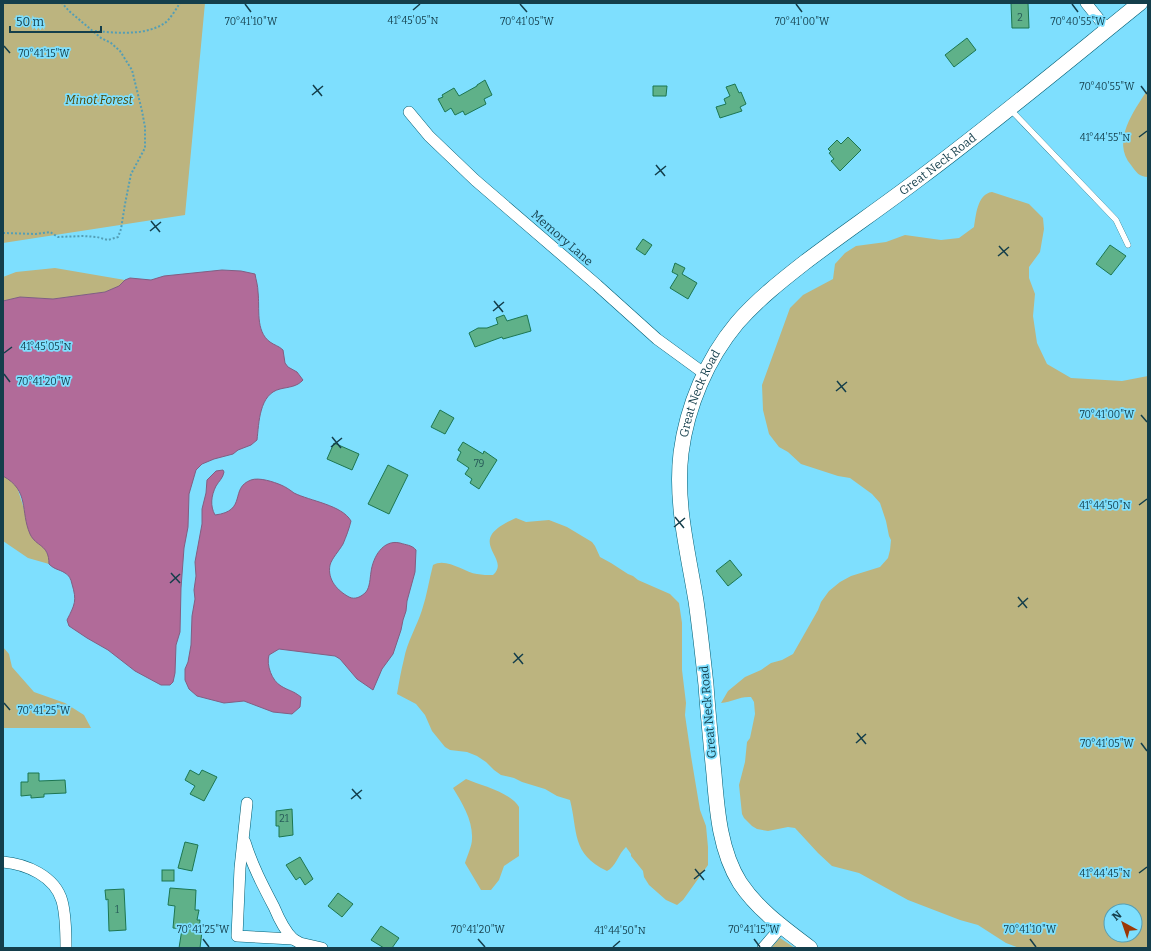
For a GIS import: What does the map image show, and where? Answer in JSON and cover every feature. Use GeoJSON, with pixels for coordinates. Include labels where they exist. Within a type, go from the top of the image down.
{"type":"FeatureCollection","features":[{"type":"Feature","properties":{"kind":"street"},"geometry":{"type":"LineString","coordinates":[[1086,3],[1107,29]]}},
{"type":"Feature","properties":{"kind":"street","name":"Great Neck Road"},"geometry":{"type":"LineString","coordinates":[[810,948],[755,902],[738,879],[726,851],[720,826],[701,642],[696,602],[683,528],[680,494],[680,462],[683,442],[694,401],[705,374],[724,341],[737,323],[774,288],[823,249],[956,152],[1140,3]]}},
{"type":"Feature","properties":{"kind":"street","name":"Memory Lane"},"geometry":{"type":"LineString","coordinates":[[409,112],[426,132],[475,180],[597,285],[657,340],[705,374]]}},
{"type":"Feature","properties":{"kind":"street"},"geometry":{"type":"LineString","coordinates":[[247,803],[239,884],[237,936],[293,939]]}},
{"type":"Feature","properties":{"kind":"street"},"geometry":{"type":"LineString","coordinates":[[243,837],[254,870],[282,925],[293,939],[300,943],[322,948]]}},
{"type":"Feature","properties":{"kind":"street"},"geometry":{"type":"LineString","coordinates":[[3,862],[14,863],[34,870],[57,889],[64,908],[66,948]]}},
{"type":"Feature","properties":{"kind":"street"},"geometry":{"type":"LineString","coordinates":[[763,948],[782,926]]}},
{"type":"Feature","properties":{"kind":"lane"},"geometry":{"type":"LineString","coordinates":[[1010,109],[1116,220],[1128,245]]}},
{"type":"Feature","properties":{"kind":"path"},"geometry":{"type":"LineString","coordinates":[[3,232],[36,234],[50,232],[58,238],[83,236],[97,237],[108,240],[118,237],[121,229],[131,174],[145,148],[145,127],[132,70],[120,51],[111,43],[101,38],[69,11],[62,3]]}},
{"type":"Feature","properties":{"kind":"path"},"geometry":{"type":"LineString","coordinates":[[94,31],[132,33],[150,29],[165,22],[180,3]]}},
{"type":"Feature","properties":{"kind":"green space","name":"Minot Forest"},"geometry":{"type":"Polygon","coordinates":[[[3,3],[205,3],[185,215],[3,243],[3,3]]]}},
{"type":"Feature","properties":{"kind":"green space"},"geometry":{"type":"Polygon","coordinates":[[[1148,89],[1148,177],[1145,177],[1138,174],[1134,170],[1125,156],[1123,146],[1124,136],[1131,116],[1148,89]]]}},
{"type":"Feature","properties":{"kind":"green space"},"geometry":{"type":"Polygon","coordinates":[[[992,192],[1029,204],[1043,218],[1044,229],[1040,252],[1029,267],[1029,278],[1035,294],[1033,316],[1037,343],[1047,364],[1071,378],[1122,381],[1148,376],[1148,948],[1019,948],[1006,943],[978,925],[960,920],[908,900],[859,873],[832,866],[795,828],[788,827],[768,831],[757,829],[744,818],[742,814],[739,785],[745,762],[747,742],[750,738],[755,714],[754,702],[751,697],[747,697],[721,703],[728,691],[745,677],[761,670],[771,663],[782,660],[793,654],[821,602],[829,591],[840,582],[851,576],[880,567],[888,558],[891,540],[880,503],[872,494],[850,478],[838,476],[801,464],[788,452],[779,447],[769,434],[763,410],[762,385],[790,308],[803,295],[833,279],[835,264],[845,253],[856,246],[886,242],[905,235],[941,240],[959,238],[974,227],[978,206],[983,197],[992,192]]]}},
{"type":"Feature","properties":{"kind":"green space"},"geometry":{"type":"Polygon","coordinates":[[[55,268],[125,280],[119,286],[105,292],[53,299],[20,297],[3,301],[3,277],[16,272],[55,268]]]}},
{"type":"Feature","properties":{"kind":"green space"},"geometry":{"type":"Polygon","coordinates":[[[3,476],[17,487],[34,540],[44,547],[49,557],[49,564],[28,558],[3,541],[3,476]]]}},
{"type":"Feature","properties":{"kind":"green space"},"geometry":{"type":"Polygon","coordinates":[[[516,518],[526,522],[549,520],[567,527],[592,542],[600,557],[638,580],[670,594],[679,603],[682,623],[682,670],[686,703],[685,715],[700,810],[706,826],[708,865],[683,900],[677,905],[666,900],[649,885],[644,877],[643,871],[626,847],[612,867],[607,871],[587,857],[578,841],[570,800],[557,796],[545,789],[501,775],[477,756],[467,752],[450,750],[445,747],[432,731],[425,715],[416,704],[397,694],[405,653],[422,610],[433,565],[444,563],[472,573],[493,575],[497,570],[498,565],[490,545],[492,534],[500,527],[516,518]]]}},
{"type":"Feature","properties":{"kind":"green space"},"geometry":{"type":"Polygon","coordinates":[[[3,647],[9,654],[12,667],[34,692],[65,703],[84,715],[91,728],[3,728],[3,647]]]}},
{"type":"Feature","properties":{"kind":"green space"},"geometry":{"type":"Polygon","coordinates":[[[466,779],[503,794],[515,802],[519,807],[519,856],[504,866],[499,880],[491,890],[481,890],[465,863],[472,839],[471,825],[469,818],[453,788],[466,779]]]}},
{"type":"Feature","properties":{"kind":"green space"},"geometry":{"type":"Polygon","coordinates":[[[780,938],[795,948],[771,948],[780,938]]]}},
{"type":"Feature","properties":{"kind":"shaded area"},"geometry":{"type":"Polygon","coordinates":[[[222,270],[241,271],[255,274],[258,290],[259,319],[262,332],[270,342],[283,350],[285,363],[288,367],[297,372],[303,380],[295,385],[273,392],[268,397],[261,410],[257,440],[251,445],[238,450],[233,454],[202,464],[196,470],[189,494],[188,527],[184,548],[181,588],[180,632],[176,645],[175,673],[173,682],[170,685],[161,685],[135,671],[108,650],[69,626],[67,620],[75,599],[74,590],[69,576],[49,564],[45,549],[30,534],[21,495],[12,482],[3,476],[3,301],[20,297],[53,299],[105,292],[119,286],[125,280],[130,278],[151,280],[164,276],[222,270]]]}},
{"type":"Feature","properties":{"kind":"shaded area"},"geometry":{"type":"Polygon","coordinates":[[[223,470],[223,476],[216,486],[212,497],[212,508],[215,515],[225,513],[231,509],[235,504],[244,484],[254,479],[262,479],[281,485],[301,496],[333,507],[347,516],[351,521],[343,544],[331,562],[330,575],[337,588],[349,597],[358,598],[366,592],[369,585],[372,566],[380,550],[384,546],[394,542],[411,546],[416,550],[415,572],[401,630],[393,654],[382,669],[373,690],[357,679],[340,659],[335,656],[279,649],[269,655],[269,668],[272,677],[278,684],[301,697],[300,707],[292,714],[273,712],[244,701],[224,703],[197,696],[189,689],[185,680],[185,669],[188,662],[191,645],[192,616],[195,599],[195,562],[202,524],[202,509],[206,493],[207,480],[216,471],[223,470]]]}},
{"type":"Feature","properties":{"kind":"building"},"geometry":{"type":"Polygon","coordinates":[[[1011,3],[1028,3],[1029,28],[1012,28],[1011,3]]]}},
{"type":"Feature","properties":{"kind":"building"},"geometry":{"type":"Polygon","coordinates":[[[967,38],[976,50],[954,67],[945,55],[967,38]]]}},
{"type":"Feature","properties":{"kind":"building"},"geometry":{"type":"Polygon","coordinates":[[[485,80],[492,95],[484,99],[486,104],[465,115],[463,111],[455,115],[451,108],[445,112],[438,99],[443,97],[442,95],[454,88],[459,96],[485,80]]]}},
{"type":"Feature","properties":{"kind":"building"},"geometry":{"type":"Polygon","coordinates":[[[735,84],[739,93],[741,92],[746,104],[740,107],[742,111],[720,118],[716,107],[726,104],[724,99],[730,96],[726,87],[735,84]]]}},
{"type":"Feature","properties":{"kind":"building"},"geometry":{"type":"Polygon","coordinates":[[[653,86],[667,86],[666,96],[653,96],[653,86]]]}},
{"type":"Feature","properties":{"kind":"building"},"geometry":{"type":"Polygon","coordinates":[[[848,137],[861,150],[840,171],[831,161],[834,159],[829,153],[831,152],[828,149],[837,140],[841,144],[848,137]]]}},
{"type":"Feature","properties":{"kind":"building"},"geometry":{"type":"Polygon","coordinates":[[[643,239],[652,245],[645,255],[636,249],[643,239]]]}},
{"type":"Feature","properties":{"kind":"building"},"geometry":{"type":"Polygon","coordinates":[[[1110,245],[1126,256],[1111,275],[1096,264],[1110,245]]]}},
{"type":"Feature","properties":{"kind":"building"},"geometry":{"type":"Polygon","coordinates":[[[675,263],[685,268],[682,274],[697,283],[688,299],[670,288],[678,275],[672,272],[675,263]]]}},
{"type":"Feature","properties":{"kind":"building"},"geometry":{"type":"Polygon","coordinates":[[[504,315],[507,321],[527,315],[531,331],[503,339],[502,337],[475,347],[469,333],[478,328],[487,328],[498,324],[496,318],[504,315]]]}},
{"type":"Feature","properties":{"kind":"building"},"geometry":{"type":"Polygon","coordinates":[[[440,410],[454,418],[445,434],[431,427],[440,410]]]}},
{"type":"Feature","properties":{"kind":"building"},"geometry":{"type":"Polygon","coordinates":[[[463,442],[483,454],[484,451],[497,460],[479,489],[470,483],[472,479],[465,474],[469,468],[457,460],[461,452],[458,450],[463,442]]]}},
{"type":"Feature","properties":{"kind":"building"},"geometry":{"type":"Polygon","coordinates":[[[334,443],[359,454],[352,470],[327,459],[334,443]]]}},
{"type":"Feature","properties":{"kind":"building"},"geometry":{"type":"Polygon","coordinates":[[[388,465],[408,475],[389,514],[368,504],[388,465]]]}},
{"type":"Feature","properties":{"kind":"building"},"geometry":{"type":"Polygon","coordinates":[[[730,560],[742,575],[728,586],[716,571],[730,560]]]}},
{"type":"Feature","properties":{"kind":"building"},"geometry":{"type":"Polygon","coordinates":[[[190,770],[199,775],[202,770],[217,777],[204,801],[190,794],[195,786],[185,780],[190,770]]]}},
{"type":"Feature","properties":{"kind":"building"},"geometry":{"type":"Polygon","coordinates":[[[28,773],[39,773],[39,781],[65,780],[66,793],[44,794],[44,797],[31,798],[31,795],[21,796],[21,782],[28,782],[28,773]]]}},
{"type":"Feature","properties":{"kind":"building"},"geometry":{"type":"Polygon","coordinates":[[[292,809],[293,835],[279,837],[279,826],[276,826],[276,811],[292,809]]]}},
{"type":"Feature","properties":{"kind":"building"},"geometry":{"type":"Polygon","coordinates":[[[185,842],[198,845],[192,871],[178,868],[185,842]]]}},
{"type":"Feature","properties":{"kind":"building"},"geometry":{"type":"Polygon","coordinates":[[[300,857],[313,879],[305,885],[300,877],[296,880],[286,865],[300,857]]]}},
{"type":"Feature","properties":{"kind":"building"},"geometry":{"type":"Polygon","coordinates":[[[162,870],[174,870],[174,881],[162,881],[162,870]]]}},
{"type":"Feature","properties":{"kind":"building"},"geometry":{"type":"Polygon","coordinates":[[[170,888],[196,890],[195,910],[199,910],[197,920],[200,920],[199,931],[202,931],[200,948],[179,948],[182,929],[173,928],[175,906],[168,905],[170,888]]]}},
{"type":"Feature","properties":{"kind":"building"},"geometry":{"type":"Polygon","coordinates":[[[124,889],[126,930],[109,931],[108,899],[106,900],[105,890],[124,889]]]}},
{"type":"Feature","properties":{"kind":"building"},"geometry":{"type":"Polygon","coordinates":[[[338,893],[353,904],[342,917],[328,906],[338,893]]]}},
{"type":"Feature","properties":{"kind":"building"},"geometry":{"type":"Polygon","coordinates":[[[381,926],[399,938],[392,948],[384,948],[371,940],[381,926]]]}}]}
